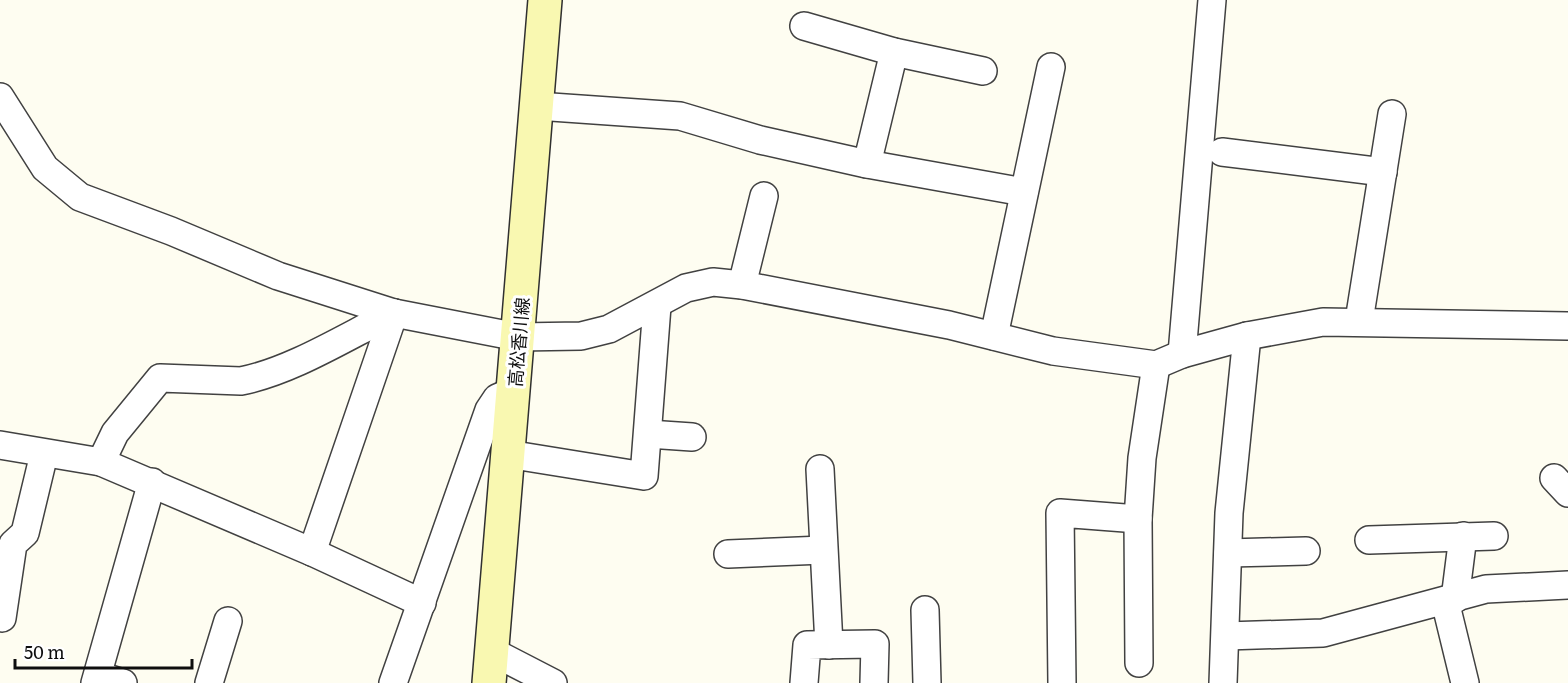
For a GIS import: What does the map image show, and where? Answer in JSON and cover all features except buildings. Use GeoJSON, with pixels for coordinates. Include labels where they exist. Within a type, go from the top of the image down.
{"type":"FeatureCollection","features":[{"type":"Feature","properties":{"kind":"main road","name":"高松香川線"},"geometry":{"type":"LineString","coordinates":[[490,667],[545,0]]}},
{"type":"Feature","properties":{"kind":"street"},"geometry":{"type":"LineString","coordinates":[[1182,354],[1212,0]]}},
{"type":"Feature","properties":{"kind":"street"},"geometry":{"type":"LineString","coordinates":[[804,26],[894,52],[983,71]]}},
{"type":"Feature","properties":{"kind":"street"},"geometry":{"type":"LineString","coordinates":[[867,164],[894,52]]}},
{"type":"Feature","properties":{"kind":"street"},"geometry":{"type":"LineString","coordinates":[[993,336],[1051,67]]}},
{"type":"Feature","properties":{"kind":"street"},"geometry":{"type":"LineString","coordinates":[[0,97],[45,168],[80,197],[171,231],[278,276],[394,313],[518,337],[581,336],[609,329],[657,306],[686,288],[712,282],[742,285],[993,336],[1053,351],[1156,365],[1182,354],[1247,336],[1323,322],[1568,326]]}},
{"type":"Feature","properties":{"kind":"street"},"geometry":{"type":"LineString","coordinates":[[537,106],[680,116],[760,140],[867,164],[1024,192]]}},
{"type":"Feature","properties":{"kind":"street"},"geometry":{"type":"LineString","coordinates":[[1359,321],[1392,114]]}},
{"type":"Feature","properties":{"kind":"street"},"geometry":{"type":"LineString","coordinates":[[1222,152],[1383,172]]}},
{"type":"Feature","properties":{"kind":"street"},"geometry":{"type":"LineString","coordinates":[[742,285],[764,196]]}},
{"type":"Feature","properties":{"kind":"street"},"geometry":{"type":"LineString","coordinates":[[508,454],[644,476],[657,306]]}},
{"type":"Feature","properties":{"kind":"street"},"geometry":{"type":"LineString","coordinates":[[101,462],[115,433],[160,378],[241,381],[252,379],[305,357],[394,313]]}},
{"type":"Feature","properties":{"kind":"street"},"geometry":{"type":"LineString","coordinates":[[312,552],[394,313]]}},
{"type":"Feature","properties":{"kind":"street"},"geometry":{"type":"LineString","coordinates":[[1223,683],[1229,513],[1247,336]]}},
{"type":"Feature","properties":{"kind":"street"},"geometry":{"type":"LineString","coordinates":[[1139,663],[1138,519],[1142,458],[1156,365]]}},
{"type":"Feature","properties":{"kind":"street"},"geometry":{"type":"LineString","coordinates":[[393,683],[489,410],[497,398],[513,391]]}},
{"type":"Feature","properties":{"kind":"street"},"geometry":{"type":"LineString","coordinates":[[648,434],[692,437]]}},
{"type":"Feature","properties":{"kind":"street"},"geometry":{"type":"LineString","coordinates":[[0,445],[101,462],[312,552],[422,603]]}},
{"type":"Feature","properties":{"kind":"street"},"geometry":{"type":"LineString","coordinates":[[2,618],[13,544],[25,533],[44,454]]}},
{"type":"Feature","properties":{"kind":"street"},"geometry":{"type":"LineString","coordinates":[[820,469],[829,645]]}},
{"type":"Feature","properties":{"kind":"street"},"geometry":{"type":"LineString","coordinates":[[105,680],[152,482]]}},
{"type":"Feature","properties":{"kind":"street"},"geometry":{"type":"LineString","coordinates":[[1062,683],[1060,513],[1138,519]]}},
{"type":"Feature","properties":{"kind":"street"},"geometry":{"type":"LineString","coordinates":[[1463,536],[1450,600],[1465,683]]}},
{"type":"Feature","properties":{"kind":"street"},"geometry":{"type":"LineString","coordinates":[[1369,540],[1494,536]]}},
{"type":"Feature","properties":{"kind":"street"},"geometry":{"type":"LineString","coordinates":[[728,554],[823,550]]}},
{"type":"Feature","properties":{"kind":"street"},"geometry":{"type":"LineString","coordinates":[[1228,553],[1306,551]]}},
{"type":"Feature","properties":{"kind":"street"},"geometry":{"type":"LineString","coordinates":[[1226,636],[1323,633],[1486,589],[1568,585]]}},
{"type":"Feature","properties":{"kind":"street"},"geometry":{"type":"LineString","coordinates":[[926,610],[927,683]]}},
{"type":"Feature","properties":{"kind":"street"},"geometry":{"type":"LineString","coordinates":[[209,683],[228,621]]}},
{"type":"Feature","properties":{"kind":"street"},"geometry":{"type":"LineString","coordinates":[[804,683],[807,645],[875,644],[874,683]]}},
{"type":"Feature","properties":{"kind":"street"},"geometry":{"type":"LineString","coordinates":[[490,667],[553,683]]}}]}
